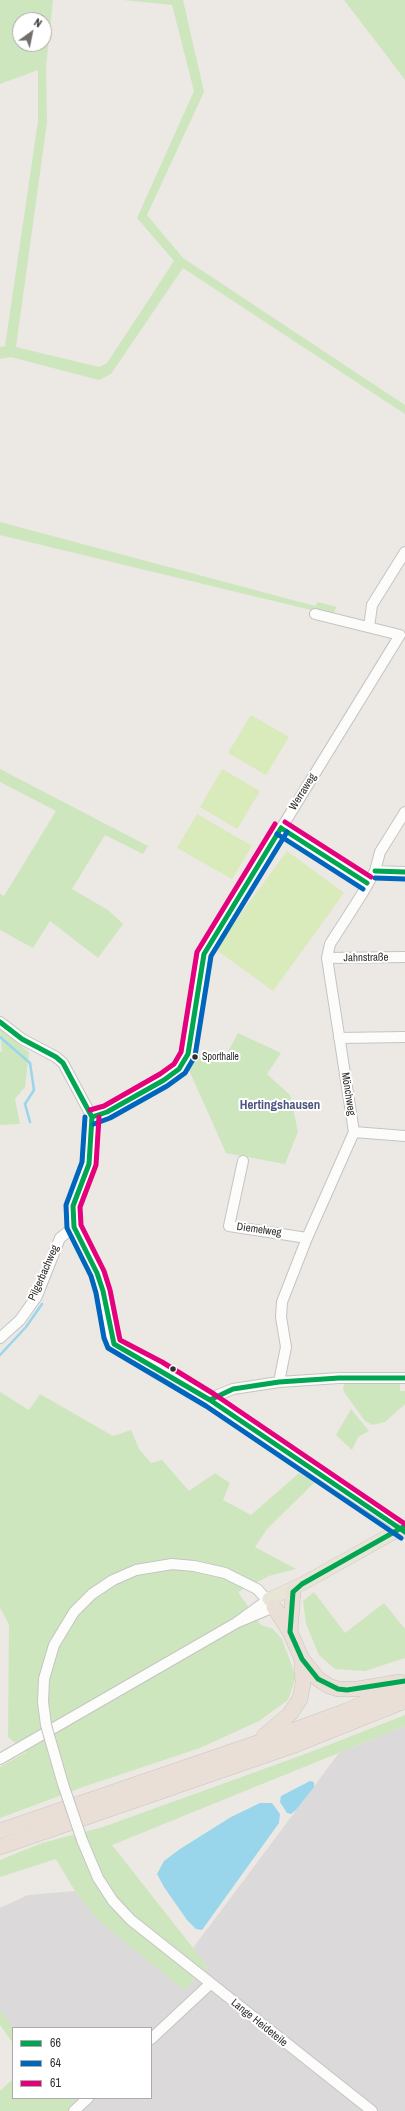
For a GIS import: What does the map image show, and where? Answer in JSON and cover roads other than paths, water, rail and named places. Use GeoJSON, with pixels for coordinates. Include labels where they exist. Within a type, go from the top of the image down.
{"type":"FeatureCollection","features":[{"type":"Feature","properties":{"kind":"highway"},"geometry":{"type":"LineString","coordinates":[[290,1632],[298,1588]]}},
{"type":"Feature","properties":{"kind":"highway"},"geometry":{"type":"LineString","coordinates":[[271,1603],[290,1632],[302,1658],[318,1679],[338,1689],[358,1689],[405,1681]]}},
{"type":"Feature","properties":{"kind":"highway"},"geometry":{"type":"LineString","coordinates":[[244,1747],[271,1732],[296,1706],[300,1699],[304,1684],[302,1658]]}},
{"type":"Feature","properties":{"kind":"highway"},"geometry":{"type":"LineString","coordinates":[[0,1831],[346,1711],[405,1686]]}},
{"type":"Feature","properties":{"kind":"highway"},"geometry":{"type":"LineString","coordinates":[[0,1847],[285,1748],[405,1702]]}},
{"type":"Feature","properties":{"kind":"main road"},"geometry":{"type":"LineString","coordinates":[[271,1603],[404,1529]]}},
{"type":"Feature","properties":{"kind":"street"},"geometry":{"type":"LineString","coordinates":[[369,628],[372,606],[405,552]]}},
{"type":"Feature","properties":{"kind":"street","name":"Werraweg"},"geometry":{"type":"LineString","coordinates":[[92,1118],[164,1080],[180,1069],[189,1049],[204,954],[400,635],[315,614]]}},
{"type":"Feature","properties":{"kind":"street","name":"Mönchweg"},"geometry":{"type":"LineString","coordinates":[[354,1132],[327,958],[330,944],[362,894],[375,871],[380,852],[405,812]]}},
{"type":"Feature","properties":{"kind":"street"},"geometry":{"type":"LineString","coordinates":[[281,828],[367,883]]}},
{"type":"Feature","properties":{"kind":"street"},"geometry":{"type":"LineString","coordinates":[[375,871],[405,872]]}},
{"type":"Feature","properties":{"kind":"street","name":"Jahnstraße"},"geometry":{"type":"LineString","coordinates":[[327,958],[405,957]]}},
{"type":"Feature","properties":{"kind":"street"},"geometry":{"type":"LineString","coordinates":[[0,1022],[18,1036],[56,1057],[63,1063],[92,1118],[89,1164],[73,1206],[74,1227],[97,1272],[103,1291],[111,1336],[114,1344],[124,1351],[158,1368],[210,1400],[404,1529]]}},
{"type":"Feature","properties":{"kind":"street"},"geometry":{"type":"LineString","coordinates":[[339,1038],[405,1037]]}},
{"type":"Feature","properties":{"kind":"street"},"geometry":{"type":"LineString","coordinates":[[279,1382],[286,1348],[281,1317],[282,1302],[307,1238],[354,1132],[405,1136]]}},
{"type":"Feature","properties":{"kind":"street","name":"Diemelweg"},"geometry":{"type":"LineString","coordinates":[[242,1161],[229,1226],[307,1238]]}},
{"type":"Feature","properties":{"kind":"street","name":"Pilgerbachweg"},"geometry":{"type":"LineString","coordinates":[[0,1338],[20,1320],[37,1296],[60,1238],[74,1227]]}},
{"type":"Feature","properties":{"kind":"street"},"geometry":{"type":"LineString","coordinates":[[210,1400],[233,1389],[279,1382],[339,1378],[405,1378]]}},
{"type":"Feature","properties":{"kind":"street","name":"Lange Heideteile"},"geometry":{"type":"LineString","coordinates":[[271,1603],[250,1584],[234,1576],[194,1566],[172,1564],[147,1567],[113,1580],[92,1594],[74,1612],[54,1645],[44,1679],[46,1725],[82,1840],[98,1878],[122,1911],[141,1929],[372,2111]]}},
{"type":"Feature","properties":{"kind":"street"},"geometry":{"type":"LineString","coordinates":[[0,1759],[271,1603]]}},
{"type":"Feature","properties":{"kind":"street"},"geometry":{"type":"LineString","coordinates":[[152,2038],[210,1984]]}},
{"type":"Feature","properties":{"kind":"street"},"geometry":{"type":"LineString","coordinates":[[74,2111],[87,2099]]}},
{"type":"Feature","properties":{"kind":"water"},"geometry":{"type":"Polygon","coordinates":[[[310,1781],[314,1782],[314,1787],[296,1810],[291,1814],[287,1813],[280,1802],[281,1796],[310,1781]]]}},
{"type":"Feature","properties":{"kind":"water"},"geometry":{"type":"Polygon","coordinates":[[[260,1803],[272,1803],[280,1814],[279,1823],[202,1930],[196,1929],[187,1920],[164,1887],[157,1874],[164,1861],[180,1849],[231,1817],[260,1803]]]}},
{"type":"Feature","properties":{"kind":"waterway"},"geometry":{"type":"LineString","coordinates":[[0,1037],[30,1063],[34,1090],[25,1104],[30,1122]]}},
{"type":"Feature","properties":{"kind":"waterway"},"geometry":{"type":"LineString","coordinates":[[0,1355],[26,1327],[42,1304]]}},
{"type":"Feature","properties":{"kind":"place","name":"Sporthalle"},"geometry":{"type":"Point","coordinates":[195,1057]}},
{"type":"Feature","properties":{"kind":"district","name":"Hertingshausen"},"geometry":{"type":"Point","coordinates":[280,1106]}}]}
